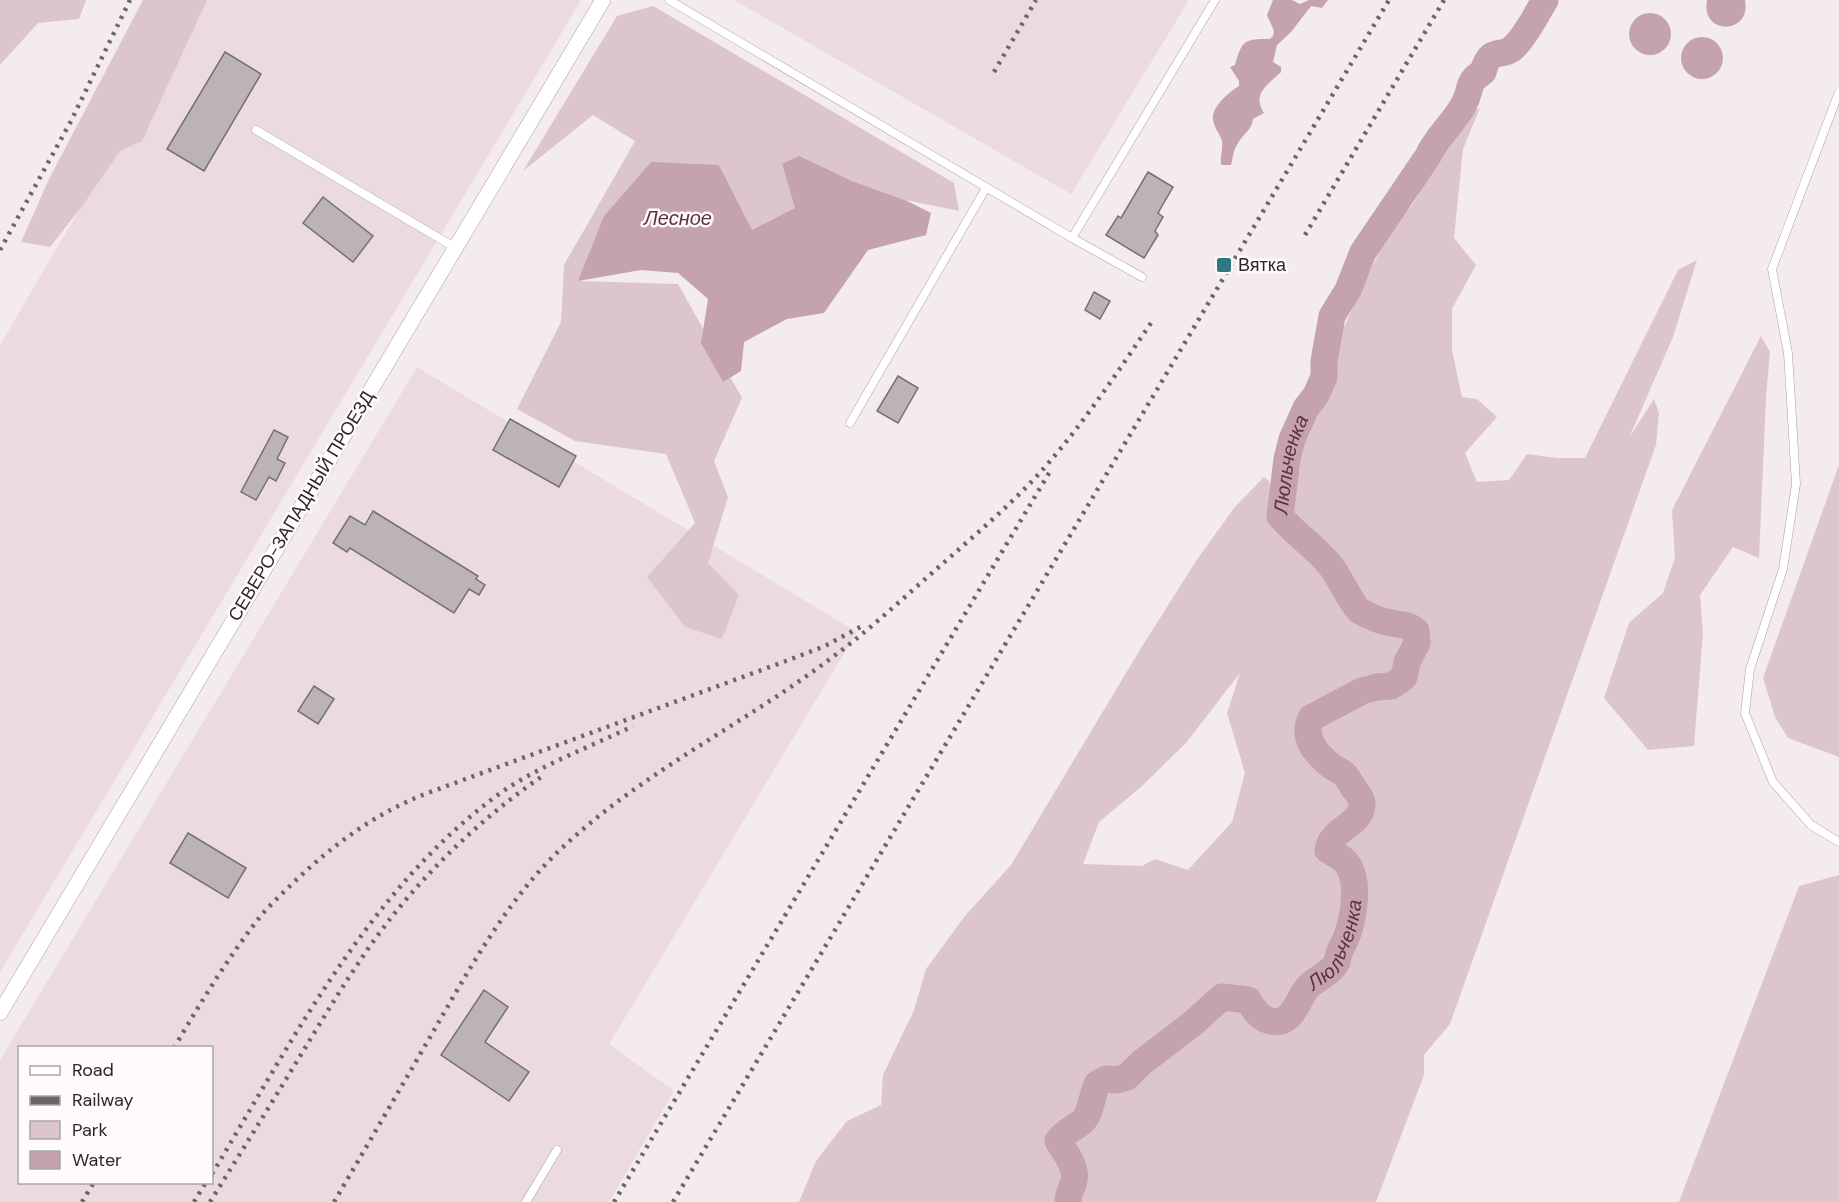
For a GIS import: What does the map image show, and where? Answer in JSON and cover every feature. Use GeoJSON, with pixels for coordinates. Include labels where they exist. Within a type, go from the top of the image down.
{"type":"FeatureCollection","features":[{"type":"Feature","properties":{"kind":"street","name":"СЕВЕРО-ЗАПАДНЫЙ ПРОЕЗД"},"geometry":{"type":"LineString","coordinates":[[0,1013],[603,0]]}},
{"type":"Feature","properties":{"kind":"lane"},"geometry":{"type":"LineString","coordinates":[[669,0],[986,188],[1142,277]]}},
{"type":"Feature","properties":{"kind":"lane"},"geometry":{"type":"LineString","coordinates":[[1072,238],[1215,0]]}},
{"type":"Feature","properties":{"kind":"lane"},"geometry":{"type":"LineString","coordinates":[[1839,92],[1772,269],[1788,353],[1796,484],[1783,569],[1750,669],[1745,713],[1773,782],[1811,825],[1839,842]]}},
{"type":"Feature","properties":{"kind":"lane"},"geometry":{"type":"LineString","coordinates":[[256,130],[454,247]]}},
{"type":"Feature","properties":{"kind":"lane"},"geometry":{"type":"LineString","coordinates":[[850,423],[986,188]]}},
{"type":"Feature","properties":{"kind":"lane"},"geometry":{"type":"LineString","coordinates":[[526,1202],[556,1150]]}},
{"type":"Feature","properties":{"kind":"shaded area"},"geometry":{"type":"Polygon","coordinates":[[[202,0],[581,0],[0,972],[0,345],[202,0]]]}},
{"type":"Feature","properties":{"kind":"shaded area"},"geometry":{"type":"Polygon","coordinates":[[[734,0],[1189,0],[1071,194],[734,0]]]}},
{"type":"Feature","properties":{"kind":"shaded area"},"geometry":{"type":"Polygon","coordinates":[[[417,367],[857,632],[609,1044],[674,1091],[609,1202],[0,1202],[0,1060],[417,367]]]}},
{"type":"Feature","properties":{"kind":"green space"},"geometry":{"type":"Polygon","coordinates":[[[0,0],[86,0],[79,19],[38,23],[0,65],[0,0]]]}},
{"type":"Feature","properties":{"kind":"green space"},"geometry":{"type":"Polygon","coordinates":[[[143,0],[207,0],[142,141],[120,151],[83,205],[50,247],[21,242],[49,179],[143,0]]]}},
{"type":"Feature","properties":{"kind":"green space"},"geometry":{"type":"Polygon","coordinates":[[[653,6],[954,183],[959,211],[905,200],[852,181],[782,164],[796,208],[752,231],[719,165],[578,281],[678,284],[742,398],[714,461],[728,497],[708,563],[739,595],[722,639],[685,627],[647,577],[695,523],[666,454],[575,441],[517,409],[561,322],[564,265],[635,141],[593,115],[523,171],[617,16],[653,6]]]}},
{"type":"Feature","properties":{"kind":"green space"},"geometry":{"type":"Polygon","coordinates":[[[1480,108],[1463,149],[1454,238],[1476,265],[1452,309],[1452,350],[1462,397],[1477,399],[1497,417],[1465,453],[1477,482],[1509,480],[1527,454],[1557,458],[1585,458],[1678,270],[1697,260],[1673,337],[1629,438],[1654,399],[1659,413],[1656,445],[1450,1024],[1424,1055],[1424,1075],[1376,1202],[799,1202],[816,1161],[847,1121],[881,1105],[883,1075],[914,1010],[926,969],[965,916],[1011,865],[1196,561],[1234,508],[1264,477],[1269,481],[1276,504],[1284,503],[1292,494],[1304,439],[1343,329],[1389,231],[1413,204],[1447,140],[1464,116],[1480,108]],[[1240,673],[1186,743],[1141,787],[1099,822],[1083,864],[1142,866],[1155,859],[1188,870],[1232,822],[1245,773],[1227,713],[1240,673]]]}},
{"type":"Feature","properties":{"kind":"green space"},"geometry":{"type":"Polygon","coordinates":[[[1761,336],[1770,352],[1759,558],[1733,547],[1700,595],[1703,633],[1694,746],[1648,750],[1604,698],[1629,623],[1663,593],[1675,558],[1672,510],[1761,336]]]}},
{"type":"Feature","properties":{"kind":"green space"},"geometry":{"type":"Polygon","coordinates":[[[1839,465],[1839,757],[1788,738],[1775,717],[1763,678],[1839,465]]]}},
{"type":"Feature","properties":{"kind":"green space"},"geometry":{"type":"Polygon","coordinates":[[[1839,875],[1839,1202],[1679,1202],[1799,886],[1839,875]]]}},
{"type":"Feature","properties":{"kind":"water"},"geometry":{"type":"Polygon","coordinates":[[[1273,0],[1292,0],[1300,4],[1309,0],[1328,0],[1322,8],[1311,6],[1291,32],[1277,45],[1273,62],[1281,67],[1281,72],[1261,94],[1259,100],[1264,113],[1253,119],[1239,141],[1231,165],[1221,165],[1222,141],[1214,124],[1214,113],[1225,97],[1239,86],[1239,81],[1230,67],[1235,65],[1242,46],[1249,41],[1270,39],[1273,36],[1274,31],[1267,15],[1273,0]]]}},
{"type":"Feature","properties":{"kind":"water"},"geometry":{"type":"Polygon","coordinates":[[[1707,0],[1745,0],[1745,12],[1741,20],[1734,25],[1726,27],[1718,25],[1711,20],[1707,12],[1707,0]]]}},
{"type":"Feature","properties":{"kind":"water"},"geometry":{"type":"Polygon","coordinates":[[[1650,13],[1665,19],[1671,34],[1665,49],[1650,55],[1635,49],[1629,34],[1635,19],[1650,13]]]}},
{"type":"Feature","properties":{"kind":"water"},"geometry":{"type":"Polygon","coordinates":[[[1702,37],[1710,38],[1717,43],[1722,50],[1722,66],[1717,73],[1710,78],[1702,79],[1694,78],[1687,73],[1682,66],[1681,58],[1682,50],[1687,43],[1694,38],[1702,37]]]}},
{"type":"Feature","properties":{"kind":"water","name":"Лесное"},"geometry":{"type":"Polygon","coordinates":[[[799,156],[852,181],[905,200],[931,213],[926,235],[868,250],[824,313],[787,319],[744,342],[741,371],[723,382],[701,343],[708,299],[678,273],[641,270],[578,281],[604,216],[651,162],[719,165],[752,230],[795,208],[782,164],[799,156]]]}},
{"type":"Feature","properties":{"kind":"building"},"geometry":{"type":"Polygon","coordinates":[[[225,52],[261,74],[204,171],[167,149],[225,52]]]}},
{"type":"Feature","properties":{"kind":"building"},"geometry":{"type":"Polygon","coordinates":[[[1148,172],[1173,187],[1158,213],[1163,217],[1155,231],[1158,235],[1144,258],[1106,235],[1118,216],[1121,218],[1148,172]]]}},
{"type":"Feature","properties":{"kind":"building"},"geometry":{"type":"Polygon","coordinates":[[[323,197],[373,236],[353,262],[303,223],[323,197]]]}},
{"type":"Feature","properties":{"kind":"building"},"geometry":{"type":"Polygon","coordinates":[[[1094,292],[1110,301],[1100,319],[1085,310],[1094,292]]]}},
{"type":"Feature","properties":{"kind":"building"},"geometry":{"type":"Polygon","coordinates":[[[898,376],[918,388],[898,423],[877,411],[898,376]]]}},
{"type":"Feature","properties":{"kind":"building"},"geometry":{"type":"Polygon","coordinates":[[[510,419],[576,456],[559,487],[493,450],[510,419]]]}},
{"type":"Feature","properties":{"kind":"building"},"geometry":{"type":"Polygon","coordinates":[[[274,430],[288,437],[277,459],[285,463],[276,481],[269,477],[256,500],[241,492],[274,430]]]}},
{"type":"Feature","properties":{"kind":"building"},"geometry":{"type":"Polygon","coordinates":[[[373,511],[478,576],[476,579],[485,585],[479,595],[469,589],[454,613],[350,548],[347,552],[333,543],[350,516],[365,525],[373,511]]]}},
{"type":"Feature","properties":{"kind":"building"},"geometry":{"type":"Polygon","coordinates":[[[314,686],[334,699],[318,724],[298,711],[314,686]]]}},
{"type":"Feature","properties":{"kind":"building"},"geometry":{"type":"Polygon","coordinates":[[[188,833],[246,868],[228,898],[170,863],[188,833]]]}},
{"type":"Feature","properties":{"kind":"building"},"geometry":{"type":"Polygon","coordinates":[[[484,990],[508,1007],[485,1042],[529,1072],[509,1101],[441,1055],[484,990]]]}},
{"type":"Feature","properties":{"kind":"waterway","name":"Люльченка"},"geometry":{"type":"LineString","coordinates":[[1068,1202],[1074,1180],[1074,1169],[1058,1141],[1085,1119],[1097,1084],[1106,1079],[1116,1080],[1127,1077],[1222,997],[1248,1000],[1257,1013],[1267,1020],[1285,1019],[1294,1010],[1309,986],[1337,962],[1352,918],[1354,886],[1353,876],[1344,860],[1328,850],[1335,836],[1358,817],[1362,803],[1345,775],[1330,765],[1315,750],[1309,738],[1309,725],[1311,718],[1362,691],[1391,686],[1404,677],[1407,662],[1417,643],[1416,631],[1407,626],[1379,620],[1360,611],[1333,569],[1280,516],[1287,459],[1292,439],[1324,377],[1324,361],[1332,316],[1348,290],[1363,252],[1436,142],[1460,111],[1474,79],[1483,72],[1486,63],[1493,55],[1511,50],[1516,45],[1545,0]]}},
{"type":"Feature","properties":{"kind":"railway"},"geometry":{"type":"LineString","coordinates":[[0,250],[71,121],[130,0]]}},
{"type":"Feature","properties":{"kind":"railway"},"geometry":{"type":"LineString","coordinates":[[994,72],[1036,0]]}},
{"type":"Feature","properties":{"kind":"railway"},"geometry":{"type":"LineString","coordinates":[[673,1202],[1389,0]]}},
{"type":"Feature","properties":{"kind":"railway"},"geometry":{"type":"LineString","coordinates":[[1305,235],[1444,0]]}},
{"type":"Feature","properties":{"kind":"railway"},"geometry":{"type":"LineString","coordinates":[[334,1202],[476,959],[507,911],[543,867],[594,820],[627,795],[847,646],[985,526],[1036,477],[1068,440],[1153,320]]}},
{"type":"Feature","properties":{"kind":"railway"},"geometry":{"type":"LineString","coordinates":[[614,1202],[1052,468]]}},
{"type":"Feature","properties":{"kind":"railway"},"geometry":{"type":"LineString","coordinates":[[175,1046],[223,968],[265,911],[324,855],[371,821],[425,794],[786,661],[825,646],[862,626]]}},
{"type":"Feature","properties":{"kind":"railway"},"geometry":{"type":"LineString","coordinates":[[213,1172],[304,1020],[373,920],[411,874],[453,832],[499,794],[548,766],[633,726]]}},
{"type":"Feature","properties":{"kind":"railway"},"geometry":{"type":"LineString","coordinates":[[210,1202],[339,993],[394,914],[427,876],[481,823],[541,777]]}},
{"type":"Feature","properties":{"kind":"railway"},"geometry":{"type":"LineString","coordinates":[[82,1202],[93,1184]]}},
{"type":"Feature","properties":{"kind":"railway"},"geometry":{"type":"LineString","coordinates":[[194,1202],[205,1184]]}},
{"type":"Feature","properties":{"kind":"place","name":"Вятка"},"geometry":{"type":"Point","coordinates":[1224,265]}}]}
